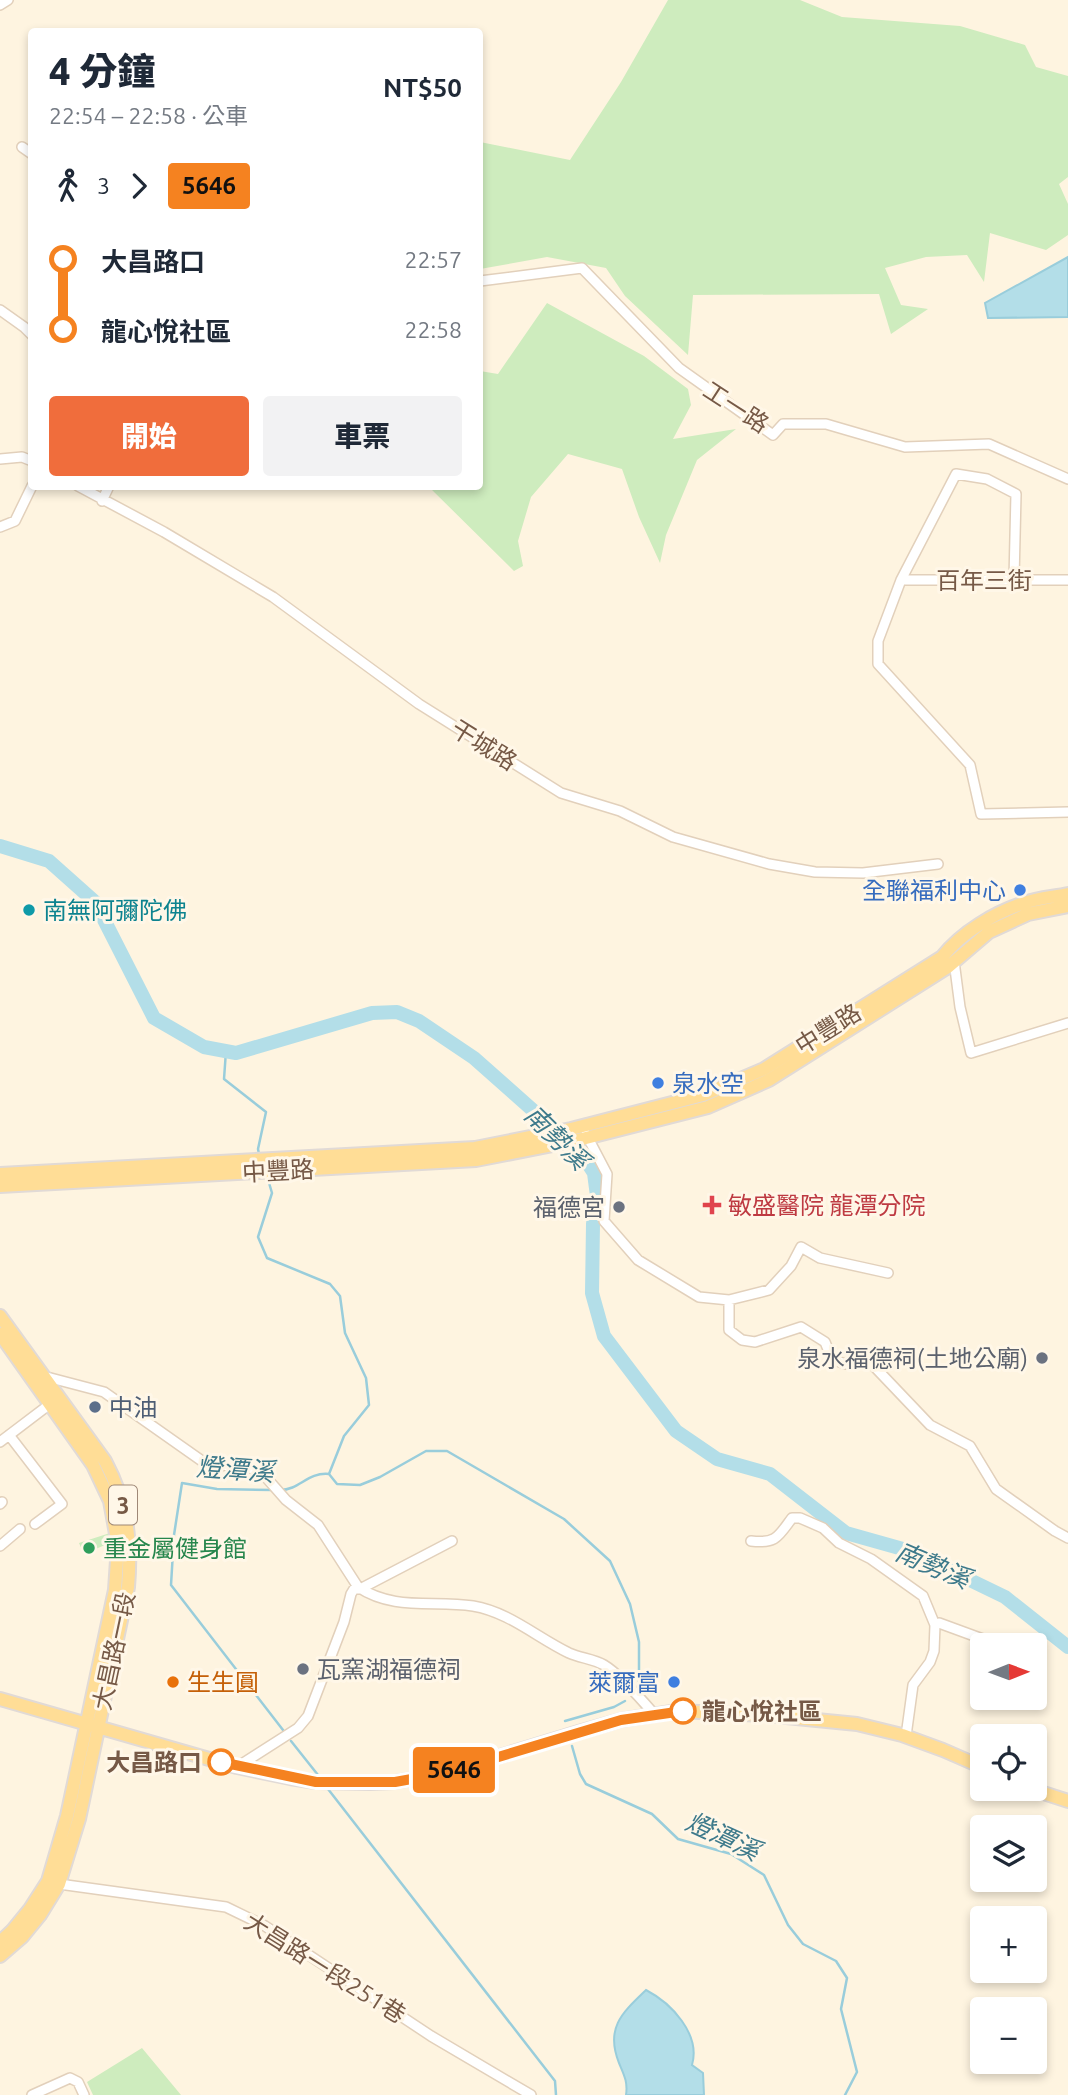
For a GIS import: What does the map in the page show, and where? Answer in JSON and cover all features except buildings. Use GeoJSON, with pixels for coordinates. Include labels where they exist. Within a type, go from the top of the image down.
{"type":"FeatureCollection","features":[{"type":"Feature","properties":{"kind":"main road","name":"中豐路"},"geometry":{"type":"LineString","coordinates":[[0,1174],[330,1162],[476,1160],[554,1146],[580,1133],[703,1095],[764,1069],[942,957],[951,946],[983,922],[1025,902],[1068,894]]}},
{"type":"Feature","properties":{"kind":"main road","name":"中豐路"},"geometry":{"type":"LineString","coordinates":[[0,1186],[330,1162],[475,1148],[544,1135],[580,1133],[708,1107],[769,1080],[948,967],[989,932],[1028,914],[1068,906]]}},
{"type":"Feature","properties":{"kind":"main road","name":"大昌路一段"},"geometry":{"type":"LineString","coordinates":[[0,1316],[105,1461],[115,1479],[127,1518],[130,1543],[128,1587],[93,1725],[48,1881],[30,1909],[0,1942]]}},
{"type":"Feature","properties":{"kind":"main road","name":"大昌路一段"},"geometry":{"type":"LineString","coordinates":[[0,1334],[93,1465],[110,1501],[118,1545],[115,1590],[79,1819],[59,1884],[28,1930],[0,1956]]}},
{"type":"Feature","properties":{"kind":"main road"},"geometry":{"type":"LineString","coordinates":[[0,1699],[237,1767],[316,1782],[395,1782],[445,1773],[579,1732],[678,1711],[808,1718],[857,1724],[906,1736],[970,1762]]}},
{"type":"Feature","properties":{"kind":"main road"},"geometry":{"type":"LineString","coordinates":[[1047,1794],[1068,1801]]}},
{"type":"Feature","properties":{"kind":"street"},"geometry":{"type":"LineString","coordinates":[[0,5],[8,0]]}},
{"type":"Feature","properties":{"kind":"street"},"geometry":{"type":"LineString","coordinates":[[22,147],[28,151]]}},
{"type":"Feature","properties":{"kind":"street","name":"工一路"},"geometry":{"type":"LineString","coordinates":[[483,281],[582,268],[679,368],[773,435],[783,424],[826,424],[905,447],[989,444],[1068,479]]}},
{"type":"Feature","properties":{"kind":"street"},"geometry":{"type":"LineString","coordinates":[[0,310],[28,331]]}},
{"type":"Feature","properties":{"kind":"street"},"geometry":{"type":"LineString","coordinates":[[0,458],[28,459]]}},
{"type":"Feature","properties":{"kind":"street"},"geometry":{"type":"LineString","coordinates":[[1014,579],[1016,494],[987,479],[957,474],[901,580],[878,642],[878,664],[970,765],[981,814],[1068,812]]}},
{"type":"Feature","properties":{"kind":"street"},"geometry":{"type":"LineString","coordinates":[[0,527],[15,521],[30,490]]}},
{"type":"Feature","properties":{"kind":"street","name":"干城路"},"geometry":{"type":"LineString","coordinates":[[84,490],[164,532],[273,597],[419,704],[561,793],[620,811],[673,837],[769,864],[815,872],[863,873],[938,864]]}},
{"type":"Feature","properties":{"kind":"street"},"geometry":{"type":"LineString","coordinates":[[102,501],[108,490]]}},
{"type":"Feature","properties":{"kind":"street","name":"百年三街"},"geometry":{"type":"LineString","coordinates":[[901,580],[1068,580]]}},
{"type":"Feature","properties":{"kind":"street"},"geometry":{"type":"LineString","coordinates":[[954,961],[960,1007],[971,1053],[1068,1023]]}},
{"type":"Feature","properties":{"kind":"street"},"geometry":{"type":"LineString","coordinates":[[580,1133],[607,1174],[604,1221],[638,1260],[699,1297],[729,1300],[769,1290],[791,1266],[801,1247],[820,1258],[888,1273]]}},
{"type":"Feature","properties":{"kind":"street"},"geometry":{"type":"LineString","coordinates":[[729,1300],[729,1330],[742,1340],[755,1342],[801,1327],[825,1342],[832,1359],[845,1364],[870,1362],[930,1425],[970,1446],[996,1489],[1068,1538]]}},
{"type":"Feature","properties":{"kind":"street"},"geometry":{"type":"LineString","coordinates":[[43,1376],[104,1392],[202,1461],[214,1465],[254,1469],[264,1475],[276,1491],[318,1525],[360,1589],[403,1604],[469,1606],[488,1609],[511,1618],[572,1654],[604,1664],[654,1714]]}},
{"type":"Feature","properties":{"kind":"street"},"geometry":{"type":"LineString","coordinates":[[0,1442],[50,1404]]}},
{"type":"Feature","properties":{"kind":"street"},"geometry":{"type":"LineString","coordinates":[[9,1435],[62,1504],[35,1524]]}},
{"type":"Feature","properties":{"kind":"street"},"geometry":{"type":"LineString","coordinates":[[751,1541],[767,1543],[777,1539],[792,1518],[800,1518],[823,1528],[839,1543],[871,1559],[923,1596],[935,1625],[934,1651],[930,1662],[913,1685],[906,1736]]}},
{"type":"Feature","properties":{"kind":"street"},"geometry":{"type":"LineString","coordinates":[[0,1546],[20,1529]]}},
{"type":"Feature","properties":{"kind":"street"},"geometry":{"type":"LineString","coordinates":[[237,1767],[279,1741],[308,1716],[354,1590],[452,1541]]}},
{"type":"Feature","properties":{"kind":"street"},"geometry":{"type":"LineString","coordinates":[[935,1625],[939,1623],[970,1634]]}},
{"type":"Feature","properties":{"kind":"street","name":"大昌路一段251巷"},"geometry":{"type":"LineString","coordinates":[[59,1884],[226,1907],[265,1927],[431,2036],[531,2095]]}},
{"type":"Feature","properties":{"kind":"street"},"geometry":{"type":"LineString","coordinates":[[32,2095],[70,2078],[78,2082],[84,2095]]}},
{"type":"Feature","properties":{"kind":"green space"},"geometry":{"type":"Polygon","coordinates":[[[668,0],[800,0],[842,17],[960,26],[1025,45],[1036,67],[1068,76],[1068,177],[1059,184],[1068,204],[1068,235],[1046,250],[990,233],[984,282],[967,255],[926,257],[885,268],[901,305],[928,309],[891,334],[879,294],[693,295],[688,355],[625,296],[606,268],[547,257],[483,268],[483,143],[570,160],[621,82],[668,0]]]}},
{"type":"Feature","properties":{"kind":"green space"},"geometry":{"type":"Polygon","coordinates":[[[547,303],[644,356],[688,389],[691,405],[673,439],[736,429],[697,460],[666,535],[660,563],[639,517],[622,469],[568,454],[531,497],[518,541],[523,566],[514,571],[432,490],[483,490],[483,372],[498,374],[547,303]]]}},
{"type":"Feature","properties":{"kind":"green space","name":"重金屬健身館"},"geometry":{"type":"Polygon","coordinates":[[[110,1533],[112,1542],[84,1554],[79,1543],[110,1533]]]}},
{"type":"Feature","properties":{"kind":"green space"},"geometry":{"type":"Polygon","coordinates":[[[142,2048],[181,2095],[93,2095],[87,2082],[142,2048]]]}},
{"type":"Feature","properties":{"kind":"water"},"geometry":{"type":"Polygon","coordinates":[[[1068,257],[1068,317],[988,318],[985,303],[1068,257]]]}},
{"type":"Feature","properties":{"kind":"water"},"geometry":{"type":"Polygon","coordinates":[[[646,1990],[674,2011],[688,2031],[694,2053],[692,2065],[703,2073],[704,2095],[626,2095],[625,2079],[615,2051],[615,2031],[623,2014],[646,1990]]]}},
{"type":"Feature","properties":{"kind":"waterway","name":"南勢溪"},"geometry":{"type":"LineString","coordinates":[[0,846],[49,861],[95,902],[154,1018],[204,1047],[236,1053],[372,1013],[397,1012],[419,1021],[474,1058],[581,1153],[594,1173],[597,1196],[593,1224],[592,1293],[604,1336],[676,1431],[717,1459],[770,1474],[846,1533],[910,1551],[1005,1597],[1068,1647]]}},
{"type":"Feature","properties":{"kind":"waterway","name":"燈潭溪"},"geometry":{"type":"LineString","coordinates":[[226,1051],[224,1079],[266,1112],[259,1154]]}},
{"type":"Feature","properties":{"kind":"waterway","name":"燈潭溪"},"geometry":{"type":"LineString","coordinates":[[267,1176],[272,1193],[258,1237],[267,1258],[330,1284],[340,1296],[345,1333],[366,1378],[369,1405],[344,1436],[329,1474],[321,1474],[280,1490]]}},
{"type":"Feature","properties":{"kind":"waterway"},"geometry":{"type":"LineString","coordinates":[[329,1474],[337,1484],[360,1485],[426,1451],[447,1451],[564,1519],[610,1561],[630,1604],[639,1642],[639,1686]]}},
{"type":"Feature","properties":{"kind":"waterway","name":"燈潭溪"},"geometry":{"type":"LineString","coordinates":[[273,1490],[217,1489],[182,1483],[174,1535],[171,1585],[283,1730]]}},
{"type":"Feature","properties":{"kind":"waterway","name":"燈潭溪"},"geometry":{"type":"LineString","coordinates":[[565,1721],[614,1707],[625,1701]]}},
{"type":"Feature","properties":{"kind":"waterway","name":"燈潭溪"},"geometry":{"type":"LineString","coordinates":[[291,1741],[318,1775]]}},
{"type":"Feature","properties":{"kind":"waterway","name":"燈潭溪"},"geometry":{"type":"LineString","coordinates":[[572,1746],[580,1774],[586,1784],[652,1814],[678,1839],[731,1854],[764,1875],[788,1925],[803,1944],[836,1961],[847,1978],[841,2009],[857,2072],[845,2095]]}},
{"type":"Feature","properties":{"kind":"waterway","name":"燈潭溪"},"geometry":{"type":"LineString","coordinates":[[328,1789],[555,2081],[556,2095]]}},
{"type":"Feature","properties":{"kind":"bus line","name":"5646"},"geometry":{"type":"LineString","coordinates":[[221,1762],[316,1782],[395,1782],[445,1773],[621,1720],[683,1711]]}},
{"type":"Feature","properties":{"kind":"place","name":"全聯福利中心"},"geometry":{"type":"Point","coordinates":[1020,890]}},
{"type":"Feature","properties":{"kind":"place","name":"南無阿彌陀佛"},"geometry":{"type":"Point","coordinates":[29,910]}},
{"type":"Feature","properties":{"kind":"place","name":"泉水空"},"geometry":{"type":"Point","coordinates":[658,1083]}},
{"type":"Feature","properties":{"kind":"place","name":"敏盛醫院 龍潭分院"},"geometry":{"type":"Point","coordinates":[712,1205]}},
{"type":"Feature","properties":{"kind":"place","name":"福德宮"},"geometry":{"type":"Point","coordinates":[619,1207]}},
{"type":"Feature","properties":{"kind":"place","name":"泉水福德祠(土地公廟)"},"geometry":{"type":"Point","coordinates":[1042,1358]}},
{"type":"Feature","properties":{"kind":"place","name":"中油"},"geometry":{"type":"Point","coordinates":[95,1407]}},
{"type":"Feature","properties":{"kind":"place","name":"重金屬健身館"},"geometry":{"type":"Point","coordinates":[89,1548]}},
{"type":"Feature","properties":{"kind":"place","name":"瓦窯湖福德祠"},"geometry":{"type":"Point","coordinates":[303,1669]}},
{"type":"Feature","properties":{"kind":"place","name":"生生圓"},"geometry":{"type":"Point","coordinates":[173,1682]}},
{"type":"Feature","properties":{"kind":"place","name":"萊爾富"},"geometry":{"type":"Point","coordinates":[674,1682]}},
{"type":"Feature","properties":{"kind":"place","name":"龍心悅社區"},"geometry":{"type":"Point","coordinates":[683,1711]}},
{"type":"Feature","properties":{"kind":"place","name":"大昌路口"},"geometry":{"type":"Point","coordinates":[221,1762]}}]}
